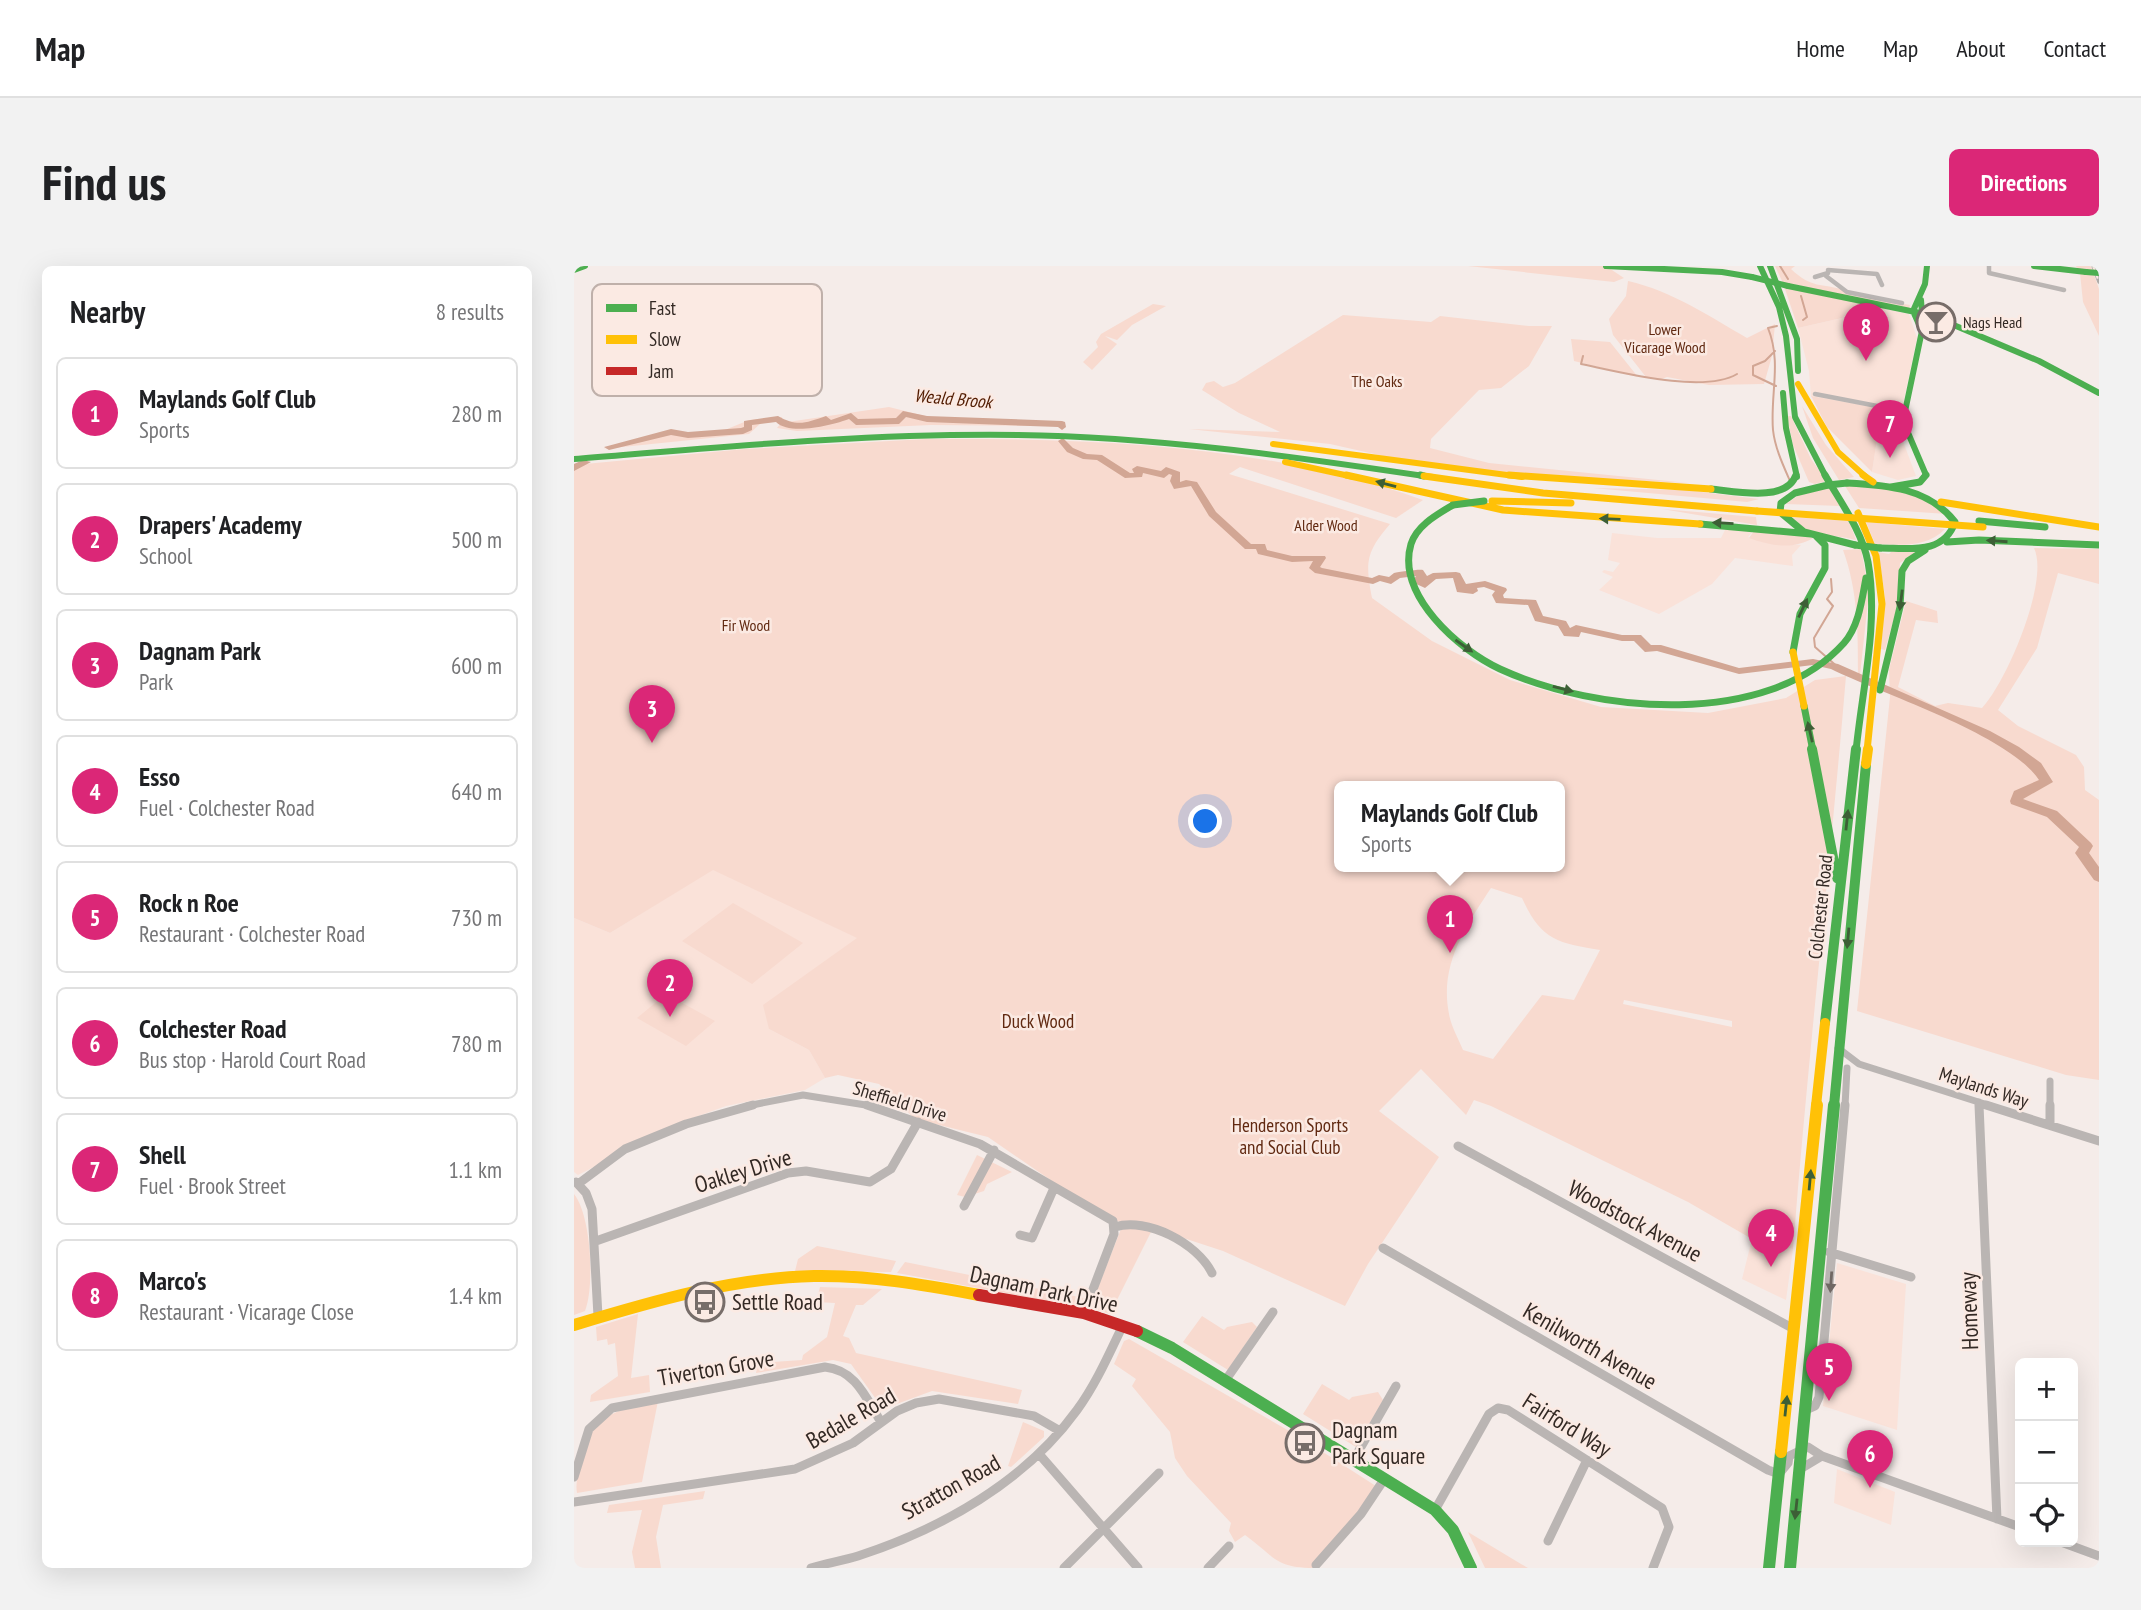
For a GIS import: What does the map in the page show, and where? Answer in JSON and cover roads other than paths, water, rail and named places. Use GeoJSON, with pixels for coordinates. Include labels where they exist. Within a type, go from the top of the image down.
{"type":"FeatureCollection","features":[{"type":"Feature","properties":{"kind":"main road"},"geometry":{"type":"LineString","coordinates":[[574,270],[585,266]]}},
{"type":"Feature","properties":{"kind":"main road"},"geometry":{"type":"LineString","coordinates":[[1606,266],[1736,270],[1788,286],[1919,314],[2029,357],[2099,393]]}},
{"type":"Feature","properties":{"kind":"main road"},"geometry":{"type":"LineString","coordinates":[[1413,468],[1543,480],[1768,493],[1785,489],[1797,478],[1784,416],[1785,365],[1789,351],[1779,307],[1760,266]]}},
{"type":"Feature","properties":{"kind":"main road","name":"Colchester Road"},"geometry":{"type":"LineString","coordinates":[[1770,266],[1797,339],[1800,406],[1809,434],[1855,508],[1876,556],[1882,604],[1834,1079],[1790,1568]]}},
{"type":"Feature","properties":{"kind":"main road"},"geometry":{"type":"LineString","coordinates":[[1711,489],[1756,496],[1794,493],[1847,483],[1885,486],[1920,482],[1927,472],[1906,433],[1903,411],[1919,351],[1917,303],[1921,300],[1927,278],[1927,266]]}},
{"type":"Feature","properties":{"kind":"main road"},"geometry":{"type":"LineString","coordinates":[[2034,266],[2099,273]]}},
{"type":"Feature","properties":{"kind":"main road","name":"Colchester Road"},"geometry":{"type":"LineString","coordinates":[[1769,1568],[1839,888],[1872,687],[1872,604],[1860,547],[1846,507],[1800,430],[1792,403],[1789,351]]}},
{"type":"Feature","properties":{"kind":"main road"},"geometry":{"type":"LineString","coordinates":[[1798,384],[1838,453],[1860,476],[1885,486],[1966,508],[2099,527]]}},
{"type":"Feature","properties":{"kind":"main road"},"geometry":{"type":"LineString","coordinates":[[574,456],[890,436],[1031,435],[1261,442],[1543,480]]}},
{"type":"Feature","properties":{"kind":"main road"},"geometry":{"type":"LineString","coordinates":[[1168,439],[1326,470],[1488,508],[1574,518],[1679,521],[1767,528],[1813,535],[1860,547],[1932,547]]}},
{"type":"Feature","properties":{"kind":"main road"},"geometry":{"type":"LineString","coordinates":[[1168,439],[1269,447],[1586,492],[2099,534]]}},
{"type":"Feature","properties":{"kind":"main road"},"geometry":{"type":"LineString","coordinates":[[1168,439],[1287,454],[1518,490],[1655,504],[1757,508]]}},
{"type":"Feature","properties":{"kind":"main road"},"geometry":{"type":"LineString","coordinates":[[1793,457],[1803,478],[1794,493],[1781,503],[1780,512],[1789,523],[1813,535],[1825,545],[1825,568],[1800,614],[1793,652],[1839,888]]}},
{"type":"Feature","properties":{"kind":"main road"},"geometry":{"type":"LineString","coordinates":[[1920,482],[1928,498],[1947,509],[1955,522],[1955,533],[1947,542]]}},
{"type":"Feature","properties":{"kind":"main road"},"geometry":{"type":"LineString","coordinates":[[1655,504],[1643,506],[1484,501],[1453,505],[1426,521],[1413,538],[1410,559],[1417,594],[1433,619],[1466,649],[1498,668],[1581,694],[1627,701],[1712,702],[1771,690],[1807,675],[1835,653],[1853,627],[1862,603],[1866,576],[1860,547]]}},
{"type":"Feature","properties":{"kind":"main road"},"geometry":{"type":"LineString","coordinates":[[1981,524],[2099,543]]}},
{"type":"Feature","properties":{"kind":"main road"},"geometry":{"type":"LineString","coordinates":[[1872,687],[1900,607],[1902,571],[1914,556],[1947,542],[1979,540],[2099,543]]}},
{"type":"Feature","properties":{"kind":"main road","name":"Dagnam Park Drive"},"geometry":{"type":"LineString","coordinates":[[574,1325],[643,1302],[711,1287],[826,1276],[922,1284],[1084,1313],[1123,1325],[1172,1348],[1435,1510],[1453,1530],[1471,1568]]}},
{"type":"Feature","properties":{"kind":"street"},"geometry":{"type":"LineString","coordinates":[[1989,266],[1991,273],[2064,290]]}},
{"type":"Feature","properties":{"kind":"street"},"geometry":{"type":"LineString","coordinates":[[1827,271],[1847,292],[1902,303]]}},
{"type":"Feature","properties":{"kind":"street"},"geometry":{"type":"LineString","coordinates":[[1815,278],[1827,271],[1864,272],[1879,275],[1882,285]]}},
{"type":"Feature","properties":{"kind":"street"},"geometry":{"type":"LineString","coordinates":[[1815,394],[1903,411]]}},
{"type":"Feature","properties":{"kind":"street","name":"Maylands Way"},"geometry":{"type":"LineString","coordinates":[[1839,1050],[1859,1064],[2099,1141]]}},
{"type":"Feature","properties":{"kind":"street","name":"Colchester Road"},"geometry":{"type":"LineString","coordinates":[[1806,1410],[1815,1406],[1819,1397],[1846,1117],[1848,1067],[1839,1050]]}},
{"type":"Feature","properties":{"kind":"street"},"geometry":{"type":"LineString","coordinates":[[1834,1079],[1848,1067],[1859,1064]]}},
{"type":"Feature","properties":{"kind":"street"},"geometry":{"type":"LineString","coordinates":[[2050,1081],[2050,1125]]}},
{"type":"Feature","properties":{"kind":"street","name":"Sheffield Drive"},"geometry":{"type":"LineString","coordinates":[[576,1182],[642,1141],[715,1115],[788,1097],[818,1095],[842,1099],[918,1122],[994,1150],[1054,1188],[1107,1216],[1115,1227]]}},
{"type":"Feature","properties":{"kind":"street","name":"Homeway"},"geometry":{"type":"LineString","coordinates":[[1979,1102],[1997,1519]]}},
{"type":"Feature","properties":{"kind":"street","name":"Oakley Drive"},"geometry":{"type":"LineString","coordinates":[[596,1241],[789,1173],[806,1171],[870,1182],[891,1169],[918,1122]]}},
{"type":"Feature","properties":{"kind":"street","name":"Woodstock Avenue"},"geometry":{"type":"LineString","coordinates":[[1458,1146],[1795,1329]]}},
{"type":"Feature","properties":{"kind":"street"},"geometry":{"type":"LineString","coordinates":[[964,1206],[994,1150]]}},
{"type":"Feature","properties":{"kind":"street"},"geometry":{"type":"LineString","coordinates":[[576,1182],[586,1193],[592,1209],[596,1241],[598,1316]]}},
{"type":"Feature","properties":{"kind":"street"},"geometry":{"type":"LineString","coordinates":[[1020,1235],[1032,1238],[1054,1188]]}},
{"type":"Feature","properties":{"kind":"street"},"geometry":{"type":"LineString","coordinates":[[1084,1313],[1115,1227],[1140,1224],[1169,1237],[1190,1249],[1211,1267],[1212,1273]]}},
{"type":"Feature","properties":{"kind":"street","name":"Kenilworth Avenue"},"geometry":{"type":"LineString","coordinates":[[1383,1248],[1779,1474]]}},
{"type":"Feature","properties":{"kind":"street"},"geometry":{"type":"LineString","coordinates":[[1819,1248],[1911,1277]]}},
{"type":"Feature","properties":{"kind":"street"},"geometry":{"type":"LineString","coordinates":[[1226,1381],[1273,1312]]}},
{"type":"Feature","properties":{"kind":"street","name":"Stratton Road"},"geometry":{"type":"LineString","coordinates":[[811,1568],[859,1556],[940,1520],[986,1495],[1039,1454],[1060,1431],[1090,1389],[1123,1325]]}},
{"type":"Feature","properties":{"kind":"street","name":"Tiverton Grove"},"geometry":{"type":"LineString","coordinates":[[574,1477],[580,1444],[589,1425],[612,1408],[825,1367],[836,1366],[850,1372],[880,1422]]}},
{"type":"Feature","properties":{"kind":"street"},"geometry":{"type":"LineString","coordinates":[[1354,1459],[1396,1386]]}},
{"type":"Feature","properties":{"kind":"street","name":"Bedale Road"},"geometry":{"type":"LineString","coordinates":[[574,1502],[795,1469],[853,1443],[880,1422],[916,1403],[939,1399],[1034,1416],[1060,1431]]}},
{"type":"Feature","properties":{"kind":"street","name":"Fairford Way"},"geometry":{"type":"LineString","coordinates":[[1435,1510],[1489,1414],[1498,1408],[1508,1410],[1662,1508],[1669,1527],[1653,1568]]}},
{"type":"Feature","properties":{"kind":"street"},"geometry":{"type":"LineString","coordinates":[[1779,1474],[1790,1456],[1808,1447],[1822,1456],[2015,1525]]}},
{"type":"Feature","properties":{"kind":"street"},"geometry":{"type":"LineString","coordinates":[[1039,1454],[1138,1568]]}},
{"type":"Feature","properties":{"kind":"street"},"geometry":{"type":"LineString","coordinates":[[1800,1470],[1814,1458],[1822,1456]]}},
{"type":"Feature","properties":{"kind":"street"},"geometry":{"type":"LineString","coordinates":[[1548,1541],[1587,1460]]}},
{"type":"Feature","properties":{"kind":"street"},"geometry":{"type":"LineString","coordinates":[[1064,1568],[1159,1473]]}},
{"type":"Feature","properties":{"kind":"street"},"geometry":{"type":"LineString","coordinates":[[1316,1565],[1361,1514],[1385,1478]]}},
{"type":"Feature","properties":{"kind":"street"},"geometry":{"type":"LineString","coordinates":[[1208,1568],[1228,1546]]}},
{"type":"Feature","properties":{"kind":"street"},"geometry":{"type":"LineString","coordinates":[[2075,1547],[2099,1556]]}},
{"type":"Feature","properties":{"kind":"waterway"},"geometry":{"type":"LineString","coordinates":[[1780,266],[1788,279]]}},
{"type":"Feature","properties":{"kind":"waterway"},"geometry":{"type":"LineString","coordinates":[[1801,296],[1807,317],[1803,320]]}},
{"type":"Feature","properties":{"kind":"waterway"},"geometry":{"type":"LineString","coordinates":[[1774,352],[1768,328],[1777,326]]}},
{"type":"Feature","properties":{"kind":"waterway"},"geometry":{"type":"LineString","coordinates":[[1774,352],[1774,385]]}},
{"type":"Feature","properties":{"kind":"waterway"},"geometry":{"type":"LineString","coordinates":[[1774,352],[1765,361],[1753,366],[1753,375],[1774,385]]}},
{"type":"Feature","properties":{"kind":"waterway"},"geometry":{"type":"LineString","coordinates":[[1583,356],[1581,364],[1683,382],[1722,380],[1737,374]]}},
{"type":"Feature","properties":{"kind":"waterway"},"geometry":{"type":"LineString","coordinates":[[1774,385],[1773,430],[1777,450],[1790,481]]}},
{"type":"Feature","properties":{"kind":"waterway","name":"Weald Brook"},"geometry":{"type":"LineString","coordinates":[[609,447],[671,432],[688,435],[743,431],[749,428],[747,423],[778,419],[784,425],[809,426],[826,419],[827,424],[851,416],[856,422],[899,421],[903,414],[927,419],[1062,424],[1062,427]]}},
{"type":"Feature","properties":{"kind":"waterway","name":"Weald Brook"},"geometry":{"type":"LineString","coordinates":[[1063,441],[1070,450],[1086,457],[1099,457],[1128,476],[1139,475],[1137,469],[1164,475],[1166,470],[1177,474],[1177,487],[1186,483],[1194,484],[1212,514],[1249,547],[1261,546],[1262,552],[1292,559],[1321,558],[1314,568],[1319,571],[1373,581],[1379,578],[1391,581],[1398,575],[1407,576],[1419,572],[1422,576],[1417,582],[1425,585],[1433,576],[1456,575],[1461,583],[1461,590],[1473,591],[1471,585],[1485,584],[1502,590],[1497,595],[1500,601],[1532,602],[1539,619],[1562,623],[1568,634],[1575,635],[1576,628],[1622,638],[1637,637],[1649,650],[1657,647],[1739,671],[1813,662],[1834,666],[1985,734],[2015,750],[2036,766],[2047,782],[2018,794],[2016,801],[2052,814],[2086,846],[2082,853],[2099,877]]}},
{"type":"Feature","properties":{"kind":"waterway","name":"Weald Brook"},"geometry":{"type":"LineString","coordinates":[[574,468],[586,462]]}},
{"type":"Feature","properties":{"kind":"waterway"},"geometry":{"type":"LineString","coordinates":[[1831,579],[1832,592],[1827,599],[1833,606],[1814,638],[1815,647],[1840,669]]}},
{"type":"Feature","properties":{"kind":"railway"},"geometry":{"type":"LineString","coordinates":[[2093,266],[2099,282]]}},
{"type":"Feature","properties":{"kind":"place","name":"Nags Head"},"geometry":{"type":"Point","coordinates":[1936,322]}},
{"type":"Feature","properties":{"kind":"place","name":"Marco's"},"geometry":{"type":"Point","coordinates":[1866,361]}},
{"type":"Feature","properties":{"kind":"place","name":"Shell"},"geometry":{"type":"Point","coordinates":[1890,458]}},
{"type":"Feature","properties":{"kind":"place","name":"Dagnam Park"},"geometry":{"type":"Point","coordinates":[652,743]}},
{"type":"Feature","properties":{"kind":"place","name":"Maylands Golf Club"},"geometry":{"type":"Point","coordinates":[1450,953]}},
{"type":"Feature","properties":{"kind":"place","name":"Drapers' Academy"},"geometry":{"type":"Point","coordinates":[670,1017]}},
{"type":"Feature","properties":{"kind":"place","name":"Esso"},"geometry":{"type":"Point","coordinates":[1771,1267]}},
{"type":"Feature","properties":{"kind":"place","name":"Settle Road"},"geometry":{"type":"Point","coordinates":[705,1302]}},
{"type":"Feature","properties":{"kind":"place","name":"Rock n Roe"},"geometry":{"type":"Point","coordinates":[1829,1401]}},
{"type":"Feature","properties":{"kind":"place","name":"Dagnam Park Square"},"geometry":{"type":"Point","coordinates":[1305,1443]}},
{"type":"Feature","properties":{"kind":"place","name":"Colchester Road"},"geometry":{"type":"Point","coordinates":[1870,1488]}},
{"type":"Feature","properties":{"kind":"park label","name":"Lower Vicarage Wood"},"geometry":{"type":"Point","coordinates":[1665,338]}},
{"type":"Feature","properties":{"kind":"park label","name":"The Oaks"},"geometry":{"type":"Point","coordinates":[1377,381]}},
{"type":"Feature","properties":{"kind":"park label","name":"Alder Wood"},"geometry":{"type":"Point","coordinates":[1326,525]}},
{"type":"Feature","properties":{"kind":"park label","name":"Fir Wood"},"geometry":{"type":"Point","coordinates":[746,625]}},
{"type":"Feature","properties":{"kind":"park label","name":"Duck Wood"},"geometry":{"type":"Point","coordinates":[1038,1021]}},
{"type":"Feature","properties":{"kind":"park label","name":"Henderson Sports and Social Club"},"geometry":{"type":"Point","coordinates":[1290,1136]}}]}
